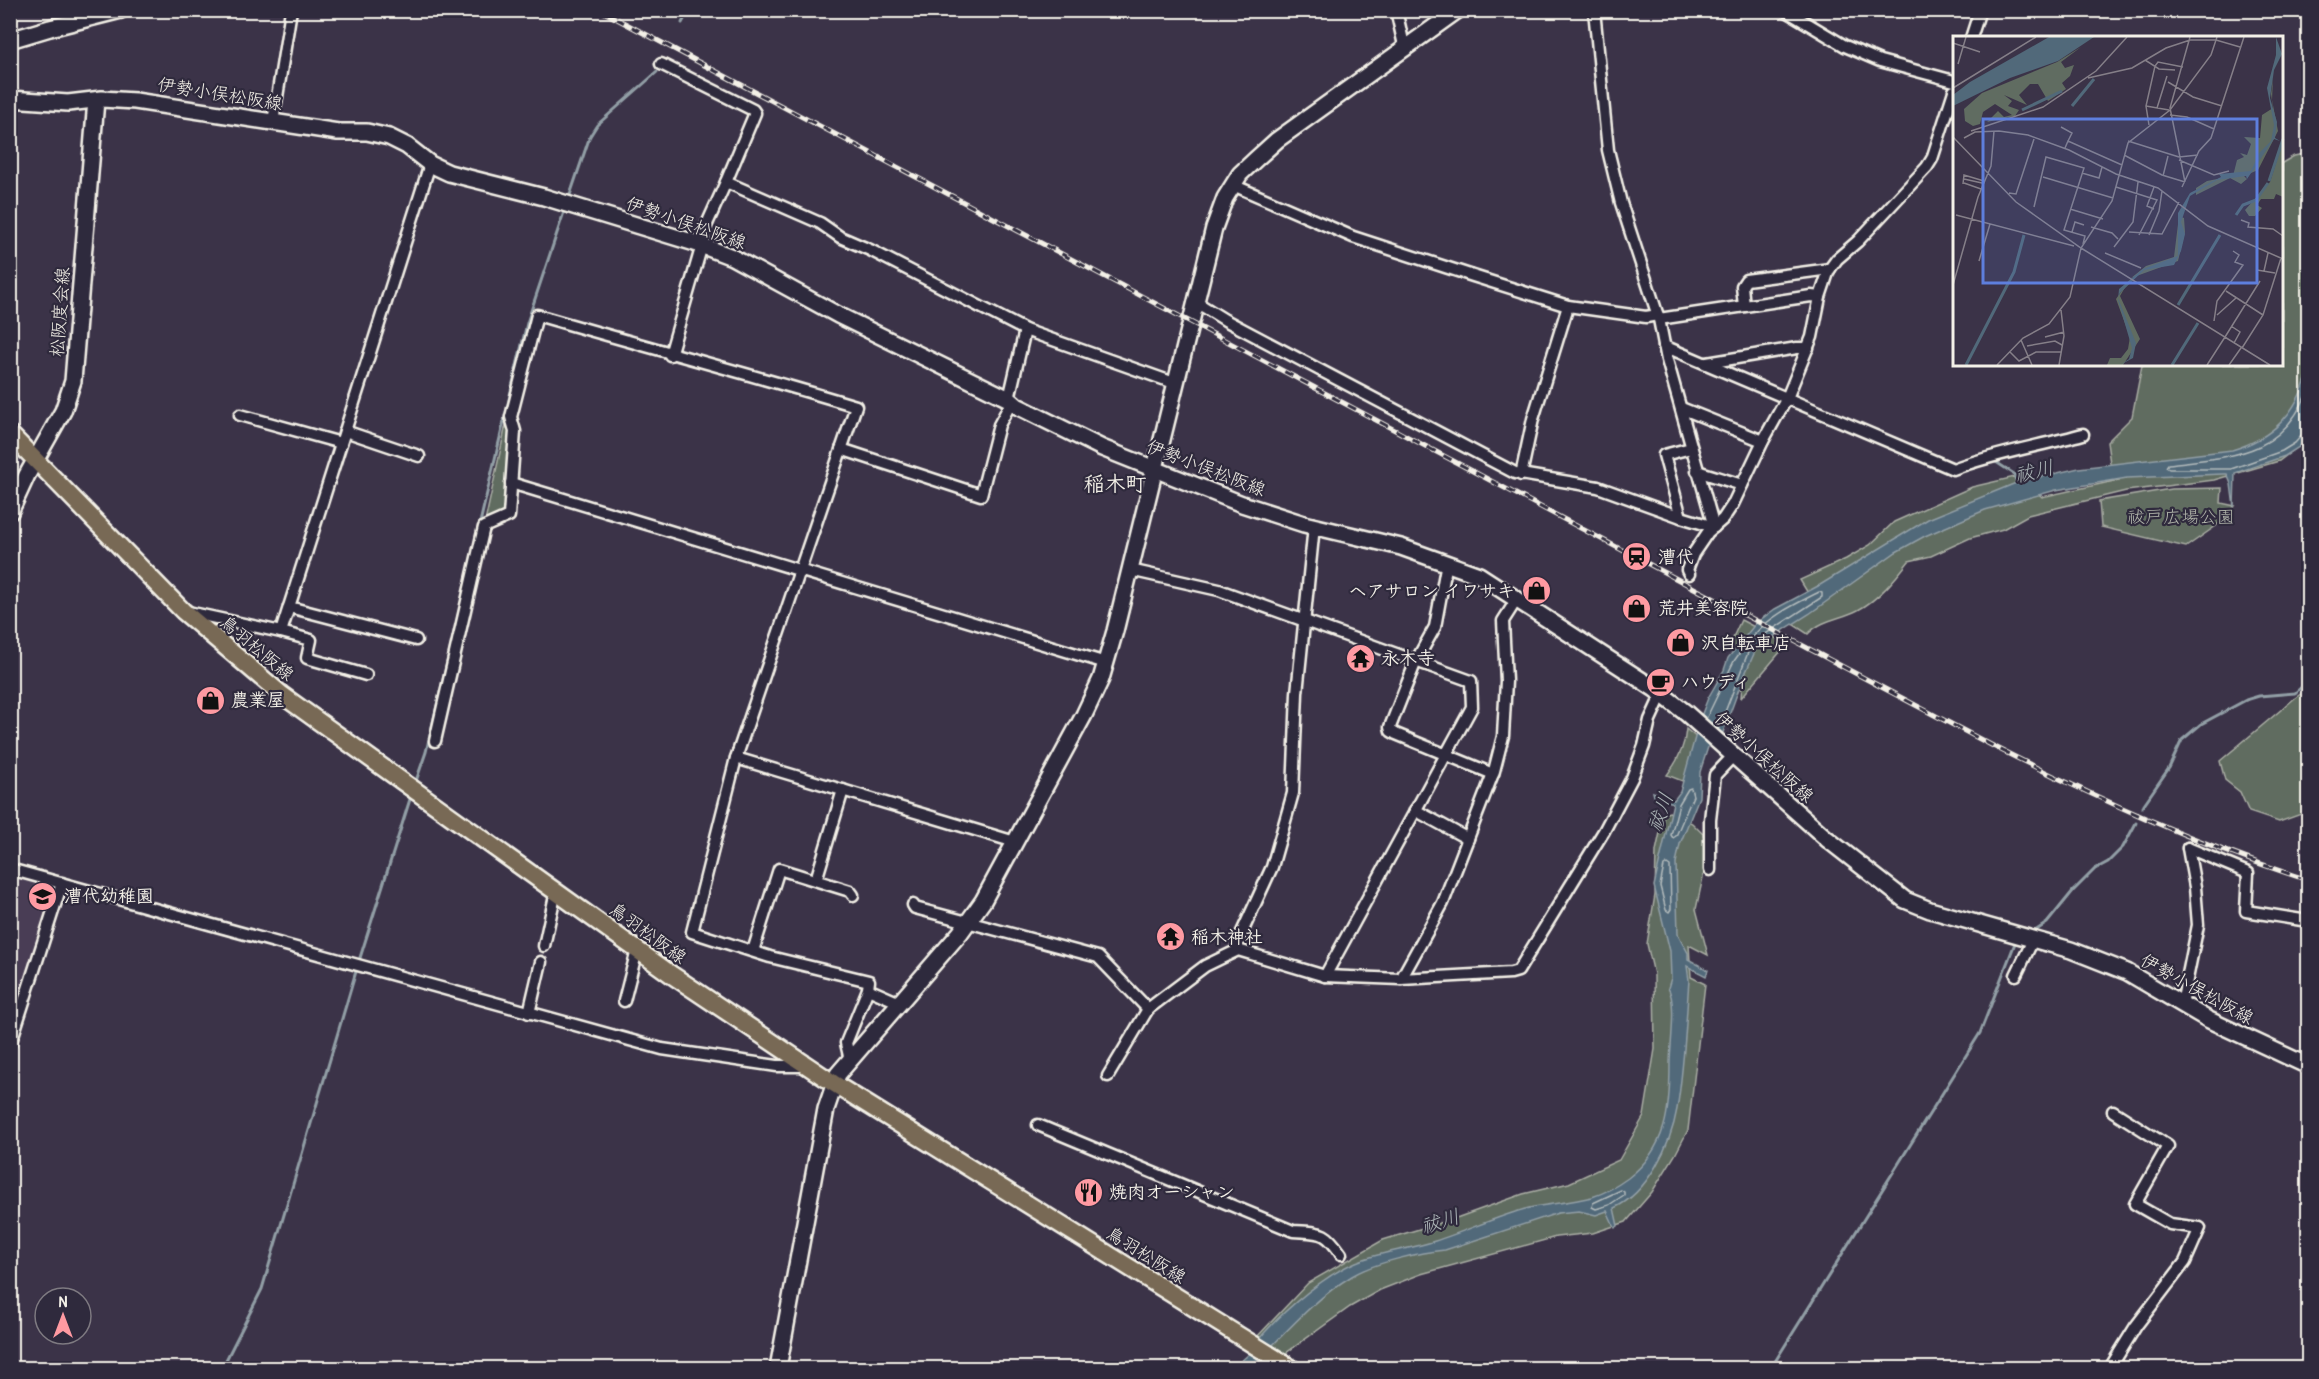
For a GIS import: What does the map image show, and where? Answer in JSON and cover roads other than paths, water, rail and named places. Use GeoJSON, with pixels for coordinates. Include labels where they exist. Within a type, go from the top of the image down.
{"type":"FeatureCollection","features":[{"type":"Feature","properties":{"kind":"main road"},"geometry":{"type":"LineString","coordinates":[[10,40],[121,10]]}},
{"type":"Feature","properties":{"kind":"main road"},"geometry":{"type":"LineString","coordinates":[[777,1368],[816,1157],[833,1083],[968,922],[987,894],[1084,715],[1106,663],[1196,302],[1221,208],[1233,184],[1248,165],[1277,140],[1458,10]]}},
{"type":"Feature","properties":{"kind":"main road","name":"伊勢小俣松阪線"},"geometry":{"type":"LineString","coordinates":[[10,99],[68,103],[96,100],[135,101],[338,132],[367,132],[382,135],[406,146],[430,164],[462,178],[544,197],[700,245],[750,266],[838,315],[1011,400],[1017,406],[1074,435],[1242,504],[1314,526],[1387,543],[1447,562],[1479,576],[1662,694],[1819,832],[1900,897],[1930,910],[2071,951],[2127,972],[2231,1031],[2308,1066]]}},
{"type":"Feature","properties":{"kind":"main road","name":"松阪度会線"},"geometry":{"type":"LineString","coordinates":[[10,512],[63,411],[74,381],[96,100]]}},
{"type":"Feature","properties":{"kind":"main road","name":"鳥羽松阪線"},"geometry":{"type":"LineString","coordinates":[[10,427],[36,459]]}},
{"type":"Feature","properties":{"kind":"main road","name":"鳥羽松阪線"},"geometry":{"type":"LineString","coordinates":[[10,434],[183,611],[282,695],[637,950],[833,1083],[1291,1368]]}},
{"type":"Feature","properties":{"kind":"street"},"geometry":{"type":"LineString","coordinates":[[273,122],[291,10]]}},
{"type":"Feature","properties":{"kind":"street"},"geometry":{"type":"LineString","coordinates":[[1396,10],[1405,50]]}},
{"type":"Feature","properties":{"kind":"street"},"geometry":{"type":"LineString","coordinates":[[1594,10],[1608,150],[1621,203],[1658,317],[1697,471],[1714,527]]}},
{"type":"Feature","properties":{"kind":"street"},"geometry":{"type":"LineString","coordinates":[[1785,10],[1845,46],[1880,61],[1953,81]]}},
{"type":"Feature","properties":{"kind":"street"},"geometry":{"type":"LineString","coordinates":[[1972,36],[1980,10]]}},
{"type":"Feature","properties":{"kind":"street"},"geometry":{"type":"LineString","coordinates":[[661,64],[755,113],[700,245],[670,355]]}},
{"type":"Feature","properties":{"kind":"street"},"geometry":{"type":"LineString","coordinates":[[1689,574],[1693,554],[1723,519],[1787,399],[1808,348],[1820,297],[1830,269],[1837,259],[1905,193],[1927,167],[1932,159],[1953,94]]}},
{"type":"Feature","properties":{"kind":"street"},"geometry":{"type":"LineString","coordinates":[[281,632],[430,164]]}},
{"type":"Feature","properties":{"kind":"street"},"geometry":{"type":"LineString","coordinates":[[726,182],[819,223],[840,237],[870,250],[1025,330],[1177,384]]}},
{"type":"Feature","properties":{"kind":"street"},"geometry":{"type":"LineString","coordinates":[[1233,184],[1353,237],[1568,306],[1658,317],[1811,296],[1820,297]]}},
{"type":"Feature","properties":{"kind":"street"},"geometry":{"type":"LineString","coordinates":[[1744,306],[1742,286],[1746,280],[1830,269]]}},
{"type":"Feature","properties":{"kind":"street"},"geometry":{"type":"LineString","coordinates":[[1196,302],[1225,320],[1521,475],[1598,487],[1681,518],[1714,527]]}},
{"type":"Feature","properties":{"kind":"street"},"geometry":{"type":"LineString","coordinates":[[1521,475],[1533,419],[1568,306]]}},
{"type":"Feature","properties":{"kind":"street"},"geometry":{"type":"LineString","coordinates":[[435,741],[484,527],[509,516],[515,431],[511,417],[537,315],[670,355],[752,375],[856,406],[736,759],[692,932],[792,963],[869,981],[846,1043],[850,1060]]}},
{"type":"Feature","properties":{"kind":"street"},"geometry":{"type":"LineString","coordinates":[[840,449],[981,495],[999,425],[1011,400],[1025,330]]}},
{"type":"Feature","properties":{"kind":"street"},"geometry":{"type":"LineString","coordinates":[[1664,346],[1953,469],[1986,456],[2012,453],[2084,434]]}},
{"type":"Feature","properties":{"kind":"street"},"geometry":{"type":"LineString","coordinates":[[1707,364],[1808,348]]}},
{"type":"Feature","properties":{"kind":"street"},"geometry":{"type":"LineString","coordinates":[[1681,408],[1763,441]]}},
{"type":"Feature","properties":{"kind":"street"},"geometry":{"type":"LineString","coordinates":[[240,415],[341,443]]}},
{"type":"Feature","properties":{"kind":"street"},"geometry":{"type":"LineString","coordinates":[[345,431],[419,456]]}},
{"type":"Feature","properties":{"kind":"street"},"geometry":{"type":"LineString","coordinates":[[1681,518],[1664,455],[1691,448]]}},
{"type":"Feature","properties":{"kind":"street"},"geometry":{"type":"LineString","coordinates":[[1697,471],[1742,485]]}},
{"type":"Feature","properties":{"kind":"street"},"geometry":{"type":"LineString","coordinates":[[511,483],[1106,663]]}},
{"type":"Feature","properties":{"kind":"street"},"geometry":{"type":"LineString","coordinates":[[1238,950],[1238,941],[1272,867],[1293,793],[1297,693],[1309,557],[1314,526]]}},
{"type":"Feature","properties":{"kind":"street"},"geometry":{"type":"LineString","coordinates":[[1447,562],[1435,627],[1416,662],[1390,727],[1391,731],[1493,774]]}},
{"type":"Feature","properties":{"kind":"street"},"geometry":{"type":"LineString","coordinates":[[1130,570],[1220,590],[1471,681],[1472,707],[1444,754],[1325,976]]}},
{"type":"Feature","properties":{"kind":"street"},"geometry":{"type":"LineString","coordinates":[[1401,979],[1443,903],[1493,774],[1503,736],[1506,681],[1503,621],[1517,599]]}},
{"type":"Feature","properties":{"kind":"street"},"geometry":{"type":"LineString","coordinates":[[289,607],[416,640]]}},
{"type":"Feature","properties":{"kind":"street"},"geometry":{"type":"LineString","coordinates":[[183,611],[311,640],[308,658],[366,675]]}},
{"type":"Feature","properties":{"kind":"street"},"geometry":{"type":"LineString","coordinates":[[1108,1076],[1148,1009],[1205,966],[1238,950],[1325,976],[1401,979],[1518,971],[1610,821],[1632,778],[1644,746],[1650,720],[1662,694]]}},
{"type":"Feature","properties":{"kind":"street"},"geometry":{"type":"LineString","coordinates":[[1710,870],[1710,820],[1715,775],[1732,754]]}},
{"type":"Feature","properties":{"kind":"street"},"geometry":{"type":"LineString","coordinates":[[736,759],[1015,842]]}},
{"type":"Feature","properties":{"kind":"street"},"geometry":{"type":"LineString","coordinates":[[816,880],[843,790]]}},
{"type":"Feature","properties":{"kind":"street"},"geometry":{"type":"LineString","coordinates":[[1414,810],[1468,839]]}},
{"type":"Feature","properties":{"kind":"street"},"geometry":{"type":"LineString","coordinates":[[2181,1004],[2198,925],[2195,887],[2187,848],[2248,873],[2246,912],[2308,921]]}},
{"type":"Feature","properties":{"kind":"street"},"geometry":{"type":"LineString","coordinates":[[10,869],[662,1049],[777,1066],[808,1066]]}},
{"type":"Feature","properties":{"kind":"street"},"geometry":{"type":"LineString","coordinates":[[753,951],[779,869],[850,891],[854,895]]}},
{"type":"Feature","properties":{"kind":"street"},"geometry":{"type":"LineString","coordinates":[[11,1041],[62,883]]}},
{"type":"Feature","properties":{"kind":"street"},"geometry":{"type":"LineString","coordinates":[[544,946],[556,891]]}},
{"type":"Feature","properties":{"kind":"street"},"geometry":{"type":"LineString","coordinates":[[913,905],[915,908],[1098,957],[1148,1009]]}},
{"type":"Feature","properties":{"kind":"street"},"geometry":{"type":"LineString","coordinates":[[2016,975],[2033,940]]}},
{"type":"Feature","properties":{"kind":"street"},"geometry":{"type":"LineString","coordinates":[[624,1001],[637,950]]}},
{"type":"Feature","properties":{"kind":"street"},"geometry":{"type":"LineString","coordinates":[[529,1013],[541,962]]}},
{"type":"Feature","properties":{"kind":"street"},"geometry":{"type":"LineString","coordinates":[[868,988],[900,1003]]}},
{"type":"Feature","properties":{"kind":"street"},"geometry":{"type":"LineString","coordinates":[[2110,1368],[2136,1326],[2185,1262],[2200,1228],[2170,1224],[2135,1204],[2168,1146],[2113,1111]]}},
{"type":"Feature","properties":{"kind":"street"},"geometry":{"type":"LineString","coordinates":[[1038,1125],[1293,1231],[1323,1233],[1332,1239],[1341,1254]]}},
{"type":"Feature","properties":{"kind":"water"},"geometry":{"type":"Polygon","coordinates":[[[2308,373],[2308,436],[2299,447],[2285,456],[2235,473],[2234,507],[2231,484],[2227,474],[2223,474],[2127,478],[2056,490],[1985,510],[1925,536],[1896,552],[1809,614],[1757,647],[1721,738],[1709,744],[1700,772],[1699,797],[1680,844],[1676,863],[1678,934],[1688,953],[1688,959],[1708,970],[1706,976],[1687,966],[1689,980],[1684,1045],[1674,1123],[1663,1152],[1647,1179],[1626,1201],[1614,1208],[1618,1226],[1615,1228],[1607,1211],[1596,1215],[1579,1211],[1558,1213],[1445,1250],[1411,1256],[1361,1271],[1324,1296],[1250,1368],[1233,1368],[1251,1353],[1264,1333],[1285,1312],[1320,1283],[1344,1268],[1376,1255],[1435,1241],[1517,1211],[1592,1197],[1628,1178],[1651,1154],[1664,1127],[1667,1112],[1673,1013],[1668,988],[1671,978],[1670,951],[1654,886],[1673,803],[1654,796],[1653,792],[1674,800],[1680,792],[1708,698],[1728,658],[1756,623],[1775,609],[1820,585],[1928,519],[2016,483],[2013,474],[1994,460],[2014,473],[2019,482],[2079,468],[2232,450],[2259,439],[2281,422],[2297,401],[2308,373]]]}},
{"type":"Feature","properties":{"kind":"waterway"},"geometry":{"type":"LineString","coordinates":[[682,23],[689,10]]}},
{"type":"Feature","properties":{"kind":"waterway"},"geometry":{"type":"LineString","coordinates":[[569,198],[590,136],[597,125],[657,72]]}},
{"type":"Feature","properties":{"kind":"waterway"},"geometry":{"type":"LineString","coordinates":[[415,784],[426,752],[527,323],[565,209]]}},
{"type":"Feature","properties":{"kind":"waterway"},"geometry":{"type":"LineString","coordinates":[[2142,807],[2169,768],[2182,740],[2201,724],[2246,700],[2259,696],[2295,693],[2308,681]]}},
{"type":"Feature","properties":{"kind":"waterway"},"geometry":{"type":"LineString","coordinates":[[359,961],[411,796]]}},
{"type":"Feature","properties":{"kind":"waterway"},"geometry":{"type":"LineString","coordinates":[[2032,933],[2047,923],[2073,891],[2095,869],[2108,862],[2123,847],[2136,823]]}},
{"type":"Feature","properties":{"kind":"waterway"},"geometry":{"type":"LineString","coordinates":[[1771,1368],[1980,1033],[2015,943]]}},
{"type":"Feature","properties":{"kind":"waterway"},"geometry":{"type":"LineString","coordinates":[[222,1368],[262,1289],[357,968]]}},
{"type":"Feature","properties":{"kind":"railway"},"geometry":{"type":"LineString","coordinates":[[600,10],[1993,746],[2148,819],[2227,852],[2308,880]]}},
{"type":"Feature","properties":{"kind":"place","name":"漕代"},"geometry":{"type":"Point","coordinates":[1637,557]}},
{"type":"Feature","properties":{"kind":"place","name":"ヘアサロン イワサキ"},"geometry":{"type":"Point","coordinates":[1536,591]}},
{"type":"Feature","properties":{"kind":"place","name":"荒井美容院"},"geometry":{"type":"Point","coordinates":[1637,608]}},
{"type":"Feature","properties":{"kind":"place","name":"沢自転車店"},"geometry":{"type":"Point","coordinates":[1680,643]}},
{"type":"Feature","properties":{"kind":"place","name":"永木寺"},"geometry":{"type":"Point","coordinates":[1360,658]}},
{"type":"Feature","properties":{"kind":"place","name":"ハウディ"},"geometry":{"type":"Point","coordinates":[1660,682]}},
{"type":"Feature","properties":{"kind":"place","name":"農業屋"},"geometry":{"type":"Point","coordinates":[210,700]}},
{"type":"Feature","properties":{"kind":"place","name":"漕代幼稚園"},"geometry":{"type":"Point","coordinates":[43,896]}},
{"type":"Feature","properties":{"kind":"place","name":"稲木神社"},"geometry":{"type":"Point","coordinates":[1170,937]}},
{"type":"Feature","properties":{"kind":"place","name":"焼肉オーシャン"},"geometry":{"type":"Point","coordinates":[1088,1192]}},
{"type":"Feature","properties":{"kind":"district","name":"稲木町"},"geometry":{"type":"Point","coordinates":[1115,484]}},
{"type":"Feature","properties":{"kind":"water label","name":"祓川"},"geometry":{"type":"Point","coordinates":[2034,471]}},
{"type":"Feature","properties":{"kind":"water label","name":"祓川"},"geometry":{"type":"Point","coordinates":[1660,812]}},
{"type":"Feature","properties":{"kind":"water label","name":"祓川"},"geometry":{"type":"Point","coordinates":[1440,1221]}},
{"type":"Feature","properties":{"kind":"park label","name":"祓戸広場公園"},"geometry":{"type":"Point","coordinates":[2181,517]}}]}
